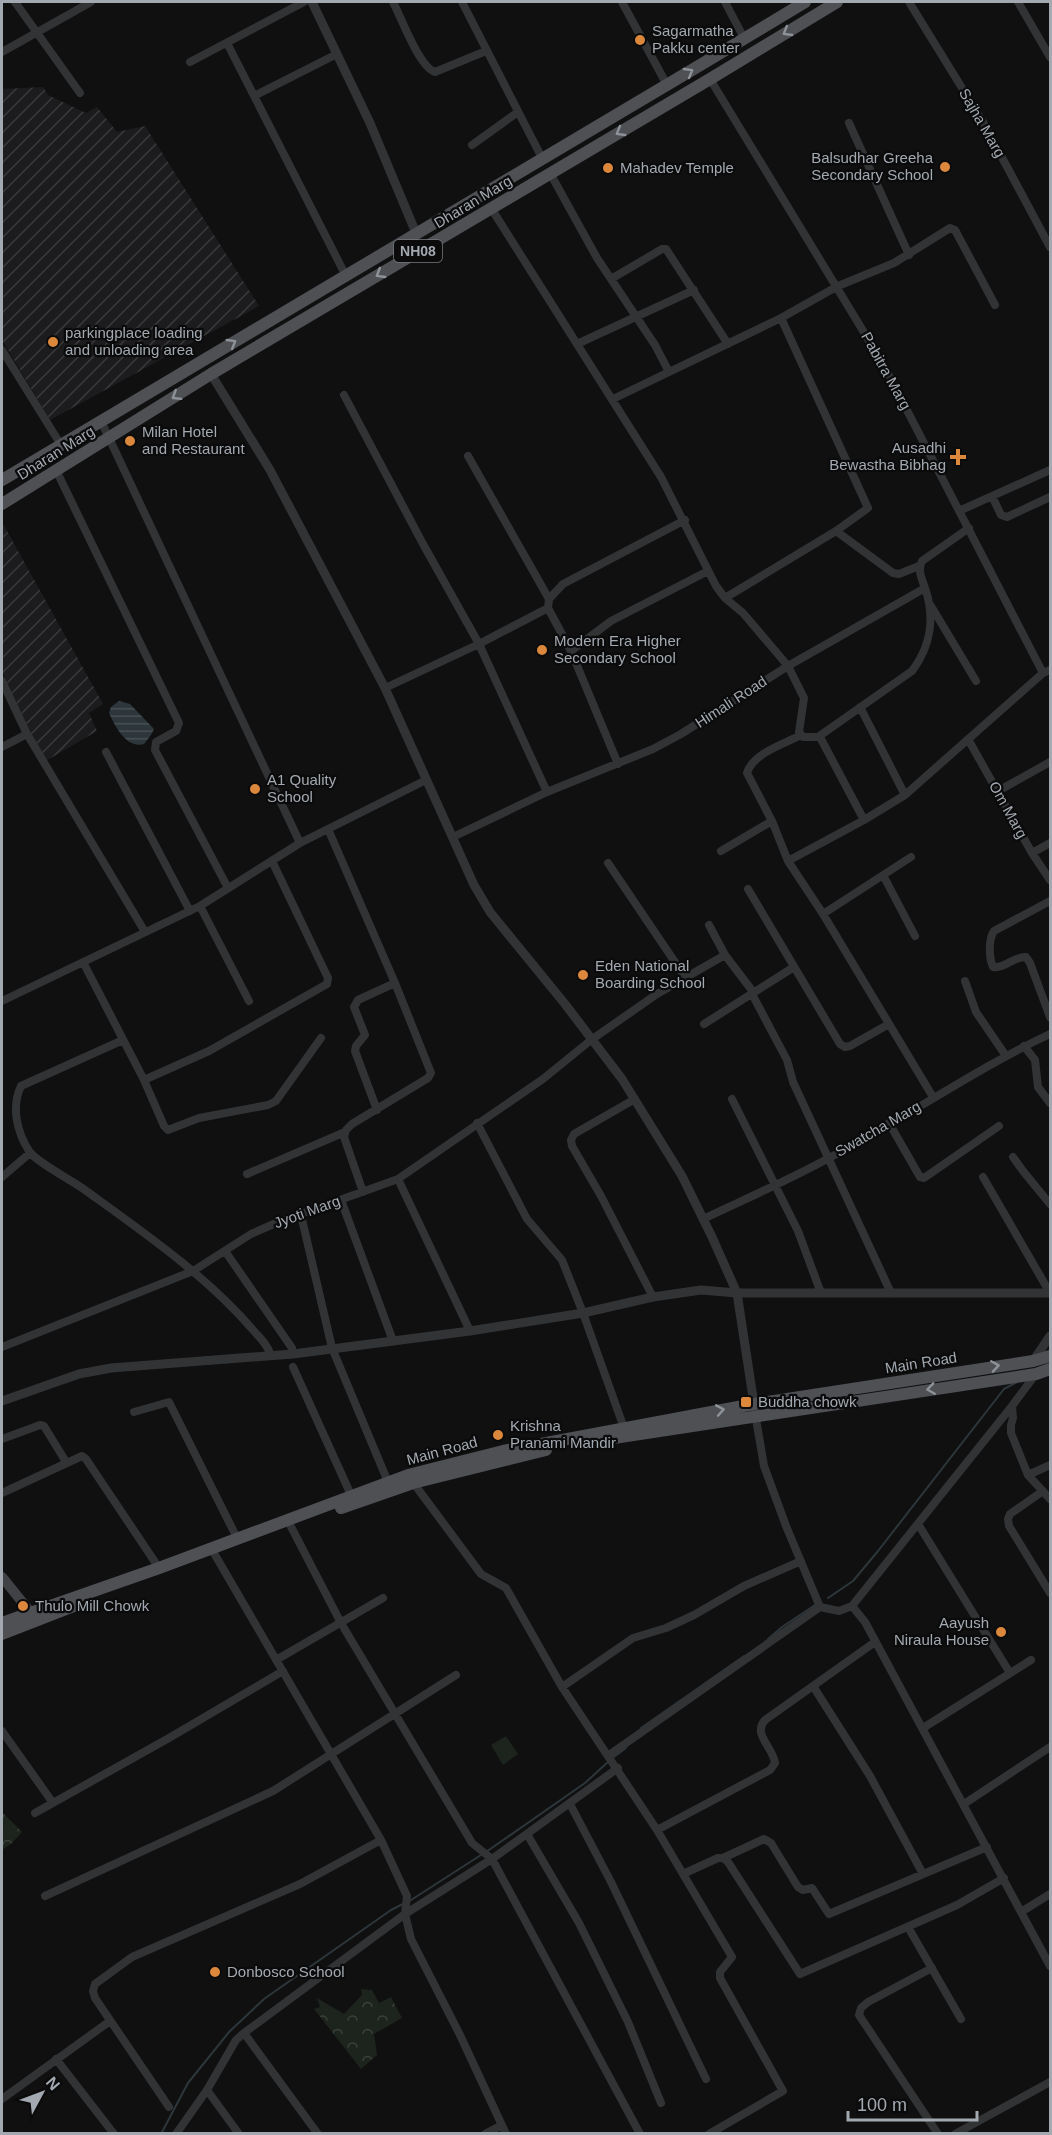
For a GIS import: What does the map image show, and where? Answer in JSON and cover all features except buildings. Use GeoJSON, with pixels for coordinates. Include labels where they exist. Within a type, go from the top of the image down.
{"type":"FeatureCollection","features":[{"type":"Feature","properties":{"kind":"main road","name":"Dharan Marg"},"geometry":{"type":"LineString","coordinates":[[2,504],[211,374],[837,2]]}},
{"type":"Feature","properties":{"kind":"main road","name":"Dharan Marg"},"geometry":{"type":"LineString","coordinates":[[2,480],[667,85],[798,3]]}},
{"type":"Feature","properties":{"kind":"main road","name":"Main Road"},"geometry":{"type":"LineString","coordinates":[[2,1634],[237,1538],[288,1522],[388,1482],[576,1443],[1033,1361],[1050,1356]]}},
{"type":"Feature","properties":{"kind":"main road","name":"Main Road"},"geometry":{"type":"LineString","coordinates":[[2,1623],[411,1479],[503,1451],[624,1428],[1036,1374],[1050,1369]]}},
{"type":"Feature","properties":{"kind":"main road"},"geometry":{"type":"LineString","coordinates":[[2,1577],[31,1613]]}},
{"type":"Feature","properties":{"kind":"street"},"geometry":{"type":"LineString","coordinates":[[15,2],[80,93]]}},
{"type":"Feature","properties":{"kind":"street"},"geometry":{"type":"LineString","coordinates":[[2,52],[91,2]]}},
{"type":"Feature","properties":{"kind":"street"},"geometry":{"type":"LineString","coordinates":[[190,62],[304,2]]}},
{"type":"Feature","properties":{"kind":"street"},"geometry":{"type":"LineString","coordinates":[[312,2],[370,123],[417,233]]}},
{"type":"Feature","properties":{"kind":"street"},"geometry":{"type":"LineString","coordinates":[[393,2],[422,60],[430,70],[435,72],[486,51]]}},
{"type":"Feature","properties":{"kind":"street"},"geometry":{"type":"LineString","coordinates":[[462,2],[542,158]]}},
{"type":"Feature","properties":{"kind":"street"},"geometry":{"type":"LineString","coordinates":[[622,2],[667,85]]}},
{"type":"Feature","properties":{"kind":"street"},"geometry":{"type":"LineString","coordinates":[[725,2],[744,38]]}},
{"type":"Feature","properties":{"kind":"street","name":"Sajha Marg"},"geometry":{"type":"LineString","coordinates":[[909,2],[983,122],[1050,247]]}},
{"type":"Feature","properties":{"kind":"street"},"geometry":{"type":"LineString","coordinates":[[1018,2],[1050,57]]}},
{"type":"Feature","properties":{"kind":"street"},"geometry":{"type":"LineString","coordinates":[[227,42],[346,276]]}},
{"type":"Feature","properties":{"kind":"street"},"geometry":{"type":"LineString","coordinates":[[254,96],[337,54]]}},
{"type":"Feature","properties":{"kind":"street","name":"Pabitra Marg"},"geometry":{"type":"LineString","coordinates":[[710,79],[838,286],[882,362],[959,511],[1047,671]]}},
{"type":"Feature","properties":{"kind":"street"},"geometry":{"type":"LineString","coordinates":[[472,145],[518,112]]}},
{"type":"Feature","properties":{"kind":"street"},"geometry":{"type":"LineString","coordinates":[[849,123],[909,255]]}},
{"type":"Feature","properties":{"kind":"street"},"geometry":{"type":"LineString","coordinates":[[550,173],[611,279],[655,345],[669,372]]}},
{"type":"Feature","properties":{"kind":"street"},"geometry":{"type":"LineString","coordinates":[[491,208],[662,477],[708,571],[725,598],[743,613],[788,666],[804,698],[805,704],[798,728],[801,735],[806,738],[818,737],[912,671],[922,658],[931,631],[931,604]]}},
{"type":"Feature","properties":{"kind":"street"},"geometry":{"type":"LineString","coordinates":[[613,399],[782,318],[838,286],[894,263],[950,228],[955,230],[995,305]]}},
{"type":"Feature","properties":{"kind":"street"},"geometry":{"type":"LineString","coordinates":[[611,279],[664,249],[669,252],[728,344]]}},
{"type":"Feature","properties":{"kind":"street"},"geometry":{"type":"LineString","coordinates":[[577,344],[694,290]]}},
{"type":"Feature","properties":{"kind":"street"},"geometry":{"type":"LineString","coordinates":[[725,598],[836,531],[865,512],[868,506],[782,318]]}},
{"type":"Feature","properties":{"kind":"street"},"geometry":{"type":"LineString","coordinates":[[2,350],[61,445]]}},
{"type":"Feature","properties":{"kind":"street"},"geometry":{"type":"LineString","coordinates":[[211,374],[270,470],[385,687],[474,885],[490,912],[565,1004],[622,1080],[682,1176],[704,1219],[737,1293],[764,1466],[820,1607]]}},
{"type":"Feature","properties":{"kind":"street"},"geometry":{"type":"LineString","coordinates":[[344,395],[479,644],[547,792]]}},
{"type":"Feature","properties":{"kind":"street"},"geometry":{"type":"LineString","coordinates":[[101,421],[300,843]]}},
{"type":"Feature","properties":{"kind":"street"},"geometry":{"type":"LineString","coordinates":[[468,456],[549,603],[618,764]]}},
{"type":"Feature","properties":{"kind":"street"},"geometry":{"type":"LineString","coordinates":[[56,470],[179,723],[176,731],[156,742],[154,750],[228,888]]}},
{"type":"Feature","properties":{"kind":"street"},"geometry":{"type":"LineString","coordinates":[[959,511],[1050,470]]}},
{"type":"Feature","properties":{"kind":"street"},"geometry":{"type":"LineString","coordinates":[[992,496],[1004,517],[1050,496]]}},
{"type":"Feature","properties":{"kind":"street"},"geometry":{"type":"LineString","coordinates":[[385,687],[479,644],[549,603],[563,584],[685,520]]}},
{"type":"Feature","properties":{"kind":"street"},"geometry":{"type":"LineString","coordinates":[[836,531],[893,573],[900,574],[919,566],[922,561],[969,528]]}},
{"type":"Feature","properties":{"kind":"street"},"geometry":{"type":"LineString","coordinates":[[919,566],[931,604],[976,681]]}},
{"type":"Feature","properties":{"kind":"street"},"geometry":{"type":"LineString","coordinates":[[571,651],[611,621],[708,571]]}},
{"type":"Feature","properties":{"kind":"street","name":"Himali Road"},"geometry":{"type":"LineString","coordinates":[[453,837],[547,792],[653,749],[681,734],[788,666],[925,588]]}},
{"type":"Feature","properties":{"kind":"street"},"geometry":{"type":"LineString","coordinates":[[788,861],[905,795],[1047,671]]}},
{"type":"Feature","properties":{"kind":"street"},"geometry":{"type":"LineString","coordinates":[[2,681],[27,734],[145,932]]}},
{"type":"Feature","properties":{"kind":"street"},"geometry":{"type":"LineString","coordinates":[[860,707],[905,795]]}},
{"type":"Feature","properties":{"kind":"street"},"geometry":{"type":"LineString","coordinates":[[2,747],[27,734]]}},
{"type":"Feature","properties":{"kind":"street"},"geometry":{"type":"LineString","coordinates":[[801,735],[758,758],[749,765],[747,772],[772,821],[788,861],[823,914],[933,1097]]}},
{"type":"Feature","properties":{"kind":"street"},"geometry":{"type":"LineString","coordinates":[[818,737],[823,742],[864,820]]}},
{"type":"Feature","properties":{"kind":"street","name":"Om Marg"},"geometry":{"type":"LineString","coordinates":[[968,739],[1032,853],[1050,880]]}},
{"type":"Feature","properties":{"kind":"street"},"geometry":{"type":"LineString","coordinates":[[106,752],[190,911]]}},
{"type":"Feature","properties":{"kind":"street"},"geometry":{"type":"LineString","coordinates":[[998,791],[1050,762]]}},
{"type":"Feature","properties":{"kind":"street"},"geometry":{"type":"LineString","coordinates":[[2,1001],[200,906],[300,843],[426,780]]}},
{"type":"Feature","properties":{"kind":"street"},"geometry":{"type":"LineString","coordinates":[[721,851],[772,821]]}},
{"type":"Feature","properties":{"kind":"street"},"geometry":{"type":"LineString","coordinates":[[247,1174],[345,1132],[352,1124],[431,1075],[395,983],[328,829]]}},
{"type":"Feature","properties":{"kind":"street"},"geometry":{"type":"LineString","coordinates":[[1032,853],[1050,843]]}},
{"type":"Feature","properties":{"kind":"street"},"geometry":{"type":"LineString","coordinates":[[823,914],[911,857]]}},
{"type":"Feature","properties":{"kind":"street"},"geometry":{"type":"LineString","coordinates":[[144,1080],[209,1051],[327,984],[328,978],[272,861]]}},
{"type":"Feature","properties":{"kind":"street"},"geometry":{"type":"LineString","coordinates":[[608,863],[685,977]]}},
{"type":"Feature","properties":{"kind":"street"},"geometry":{"type":"LineString","coordinates":[[883,875],[915,936]]}},
{"type":"Feature","properties":{"kind":"street"},"geometry":{"type":"LineString","coordinates":[[748,889],[843,1046],[850,1047],[889,1024]]}},
{"type":"Feature","properties":{"kind":"street"},"geometry":{"type":"LineString","coordinates":[[1050,901],[994,931],[991,936],[991,954],[993,967],[998,968],[1026,957],[1050,1017]]}},
{"type":"Feature","properties":{"kind":"street"},"geometry":{"type":"LineString","coordinates":[[200,906],[249,1001]]}},
{"type":"Feature","properties":{"kind":"street"},"geometry":{"type":"LineString","coordinates":[[709,925],[724,955],[753,993],[787,1060],[793,1082],[891,1293]]}},
{"type":"Feature","properties":{"kind":"street","name":"Jyoti Marg"},"geometry":{"type":"LineString","coordinates":[[2,1347],[193,1271],[251,1234],[398,1179],[543,1078],[591,1040],[657,994],[724,955]]}},
{"type":"Feature","properties":{"kind":"street"},"geometry":{"type":"LineString","coordinates":[[83,962],[144,1080],[164,1126],[171,1130],[199,1118],[268,1105],[276,1101],[321,1038]]}},
{"type":"Feature","properties":{"kind":"street"},"geometry":{"type":"LineString","coordinates":[[705,1024],[794,967]]}},
{"type":"Feature","properties":{"kind":"street"},"geometry":{"type":"LineString","coordinates":[[965,981],[976,1012],[1006,1056]]}},
{"type":"Feature","properties":{"kind":"street"},"geometry":{"type":"LineString","coordinates":[[377,1110],[355,1051],[356,1046],[365,1035],[354,1007],[358,1000],[395,983]]}},
{"type":"Feature","properties":{"kind":"street","name":"Swatcha Marg"},"geometry":{"type":"LineString","coordinates":[[704,1219],[828,1159],[933,1097],[1050,1034]]}},
{"type":"Feature","properties":{"kind":"street"},"geometry":{"type":"LineString","coordinates":[[123,1040],[21,1086],[18,1094],[16,1125],[30,1153],[84,1189],[193,1271],[243,1317],[269,1348],[271,1356]]}},
{"type":"Feature","properties":{"kind":"street"},"geometry":{"type":"LineString","coordinates":[[1024,1046],[1035,1060],[1038,1087],[1050,1103]]}},
{"type":"Feature","properties":{"kind":"street"},"geometry":{"type":"LineString","coordinates":[[634,1099],[574,1134],[571,1140],[572,1146],[653,1297]]}},
{"type":"Feature","properties":{"kind":"street"},"geometry":{"type":"LineString","coordinates":[[732,1099],[798,1231],[821,1293]]}},
{"type":"Feature","properties":{"kind":"street"},"geometry":{"type":"LineString","coordinates":[[477,1123],[527,1219],[562,1260],[624,1428]]}},
{"type":"Feature","properties":{"kind":"street"},"geometry":{"type":"LineString","coordinates":[[890,1123],[920,1177],[924,1178],[999,1126]]}},
{"type":"Feature","properties":{"kind":"street"},"geometry":{"type":"LineString","coordinates":[[345,1132],[344,1137],[363,1192]]}},
{"type":"Feature","properties":{"kind":"street"},"geometry":{"type":"LineString","coordinates":[[2,1178],[30,1153]]}},
{"type":"Feature","properties":{"kind":"street"},"geometry":{"type":"LineString","coordinates":[[1014,1157],[1050,1204]]}},
{"type":"Feature","properties":{"kind":"street"},"geometry":{"type":"LineString","coordinates":[[983,1177],[1050,1293]]}},
{"type":"Feature","properties":{"kind":"street"},"geometry":{"type":"LineString","coordinates":[[398,1179],[470,1331]]}},
{"type":"Feature","properties":{"kind":"street"},"geometry":{"type":"LineString","coordinates":[[341,1200],[393,1341]]}},
{"type":"Feature","properties":{"kind":"street"},"geometry":{"type":"LineString","coordinates":[[301,1215],[332,1348],[388,1482]]}},
{"type":"Feature","properties":{"kind":"street"},"geometry":{"type":"LineString","coordinates":[[225,1251],[293,1354]]}},
{"type":"Feature","properties":{"kind":"street"},"geometry":{"type":"LineString","coordinates":[[2,1401],[79,1374],[111,1368],[293,1354],[470,1331],[583,1313],[653,1297],[701,1290],[737,1293],[1050,1293]]}},
{"type":"Feature","properties":{"kind":"street"},"geometry":{"type":"LineString","coordinates":[[1033,1361],[1050,1336]]}},
{"type":"Feature","properties":{"kind":"street"},"geometry":{"type":"LineString","coordinates":[[609,1755],[820,1607],[839,1611],[852,1606],[1050,1356]]}},
{"type":"Feature","properties":{"kind":"street"},"geometry":{"type":"LineString","coordinates":[[293,1367],[351,1495]]}},
{"type":"Feature","properties":{"kind":"street"},"geometry":{"type":"LineString","coordinates":[[134,1412],[169,1402],[237,1538]]}},
{"type":"Feature","properties":{"kind":"street"},"geometry":{"type":"LineString","coordinates":[[1012,1406],[1011,1433],[1028,1475],[1050,1499]]}},
{"type":"Feature","properties":{"kind":"street"},"geometry":{"type":"LineString","coordinates":[[2,1439],[40,1425],[44,1426],[66,1462]]}},
{"type":"Feature","properties":{"kind":"street"},"geometry":{"type":"LineString","coordinates":[[2,1493],[82,1456],[159,1568]]}},
{"type":"Feature","properties":{"kind":"street"},"geometry":{"type":"LineString","coordinates":[[1028,1475],[1050,1465]]}},
{"type":"Feature","properties":{"kind":"street"},"geometry":{"type":"LineString","coordinates":[[411,1479],[481,1574],[506,1588],[562,1687],[618,1768],[732,1957],[720,1972],[720,1978],[783,2091],[709,2133]]}},
{"type":"Feature","properties":{"kind":"street"},"geometry":{"type":"LineString","coordinates":[[1043,1491],[1010,1514],[1008,1519],[1050,1593]]}},
{"type":"Feature","properties":{"kind":"street"},"geometry":{"type":"LineString","coordinates":[[288,1522],[341,1623],[474,1846],[492,1859],[640,2133]]}},
{"type":"Feature","properties":{"kind":"street"},"geometry":{"type":"LineString","coordinates":[[918,1524],[1010,1673]]}},
{"type":"Feature","properties":{"kind":"street"},"geometry":{"type":"LineString","coordinates":[[212,1550],[381,1840],[407,1896],[405,1914],[411,1939],[506,2133]]}},
{"type":"Feature","properties":{"kind":"street"},"geometry":{"type":"LineString","coordinates":[[562,1687],[633,1638],[666,1628],[694,1615],[744,1586],[801,1561]]}},
{"type":"Feature","properties":{"kind":"street"},"geometry":{"type":"LineString","coordinates":[[276,1660],[383,1598]]}},
{"type":"Feature","properties":{"kind":"street"},"geometry":{"type":"LineString","coordinates":[[852,1606],[865,1622],[1050,1966]]}},
{"type":"Feature","properties":{"kind":"street"},"geometry":{"type":"LineString","coordinates":[[657,1830],[770,1770],[775,1763],[774,1756],[760,1731],[760,1725],[875,1642]]}},
{"type":"Feature","properties":{"kind":"street"},"geometry":{"type":"LineString","coordinates":[[923,1728],[1031,1660]]}},
{"type":"Feature","properties":{"kind":"street"},"geometry":{"type":"LineString","coordinates":[[35,1813],[283,1671]]}},
{"type":"Feature","properties":{"kind":"street"},"geometry":{"type":"LineString","coordinates":[[45,1896],[273,1791],[456,1675]]}},
{"type":"Feature","properties":{"kind":"street"},"geometry":{"type":"LineString","coordinates":[[813,1686],[870,1776],[923,1874]]}},
{"type":"Feature","properties":{"kind":"street"},"geometry":{"type":"LineString","coordinates":[[2,1731],[53,1803]]}},
{"type":"Feature","properties":{"kind":"street"},"geometry":{"type":"LineString","coordinates":[[964,1804],[1050,1747]]}},
{"type":"Feature","properties":{"kind":"street"},"geometry":{"type":"LineString","coordinates":[[176,2133],[207,2090],[236,2040],[244,2033],[405,1914],[492,1859],[618,1768]]}},
{"type":"Feature","properties":{"kind":"street"},"geometry":{"type":"LineString","coordinates":[[570,1804],[624,1908],[706,2079]]}},
{"type":"Feature","properties":{"kind":"street"},"geometry":{"type":"LineString","coordinates":[[527,1834],[579,1923],[628,2022],[661,2103]]}},
{"type":"Feature","properties":{"kind":"street"},"geometry":{"type":"LineString","coordinates":[[683,1875],[764,1839],[771,1843],[798,1887],[803,1890],[812,1888],[829,1914],[987,1847]]}},
{"type":"Feature","properties":{"kind":"street"},"geometry":{"type":"LineString","coordinates":[[169,2107],[95,1998],[93,1991],[95,1984],[132,1957],[300,1884],[381,1840]]}},
{"type":"Feature","properties":{"kind":"street"},"geometry":{"type":"LineString","coordinates":[[723,1858],[728,1862],[800,1974],[957,1905],[1004,1878]]}},
{"type":"Feature","properties":{"kind":"street"},"geometry":{"type":"LineString","coordinates":[[1021,1912],[1050,1894]]}},
{"type":"Feature","properties":{"kind":"street"},"geometry":{"type":"LineString","coordinates":[[909,1927],[961,2019]]}},
{"type":"Feature","properties":{"kind":"street"},"geometry":{"type":"LineString","coordinates":[[932,1968],[868,2002],[861,2008],[859,2015],[938,2133]]}},
{"type":"Feature","properties":{"kind":"street"},"geometry":{"type":"LineString","coordinates":[[2,2098],[110,2021]]}},
{"type":"Feature","properties":{"kind":"street"},"geometry":{"type":"LineString","coordinates":[[244,2033],[318,2133]]}},
{"type":"Feature","properties":{"kind":"street"},"geometry":{"type":"LineString","coordinates":[[56,2059],[114,2133]]}},
{"type":"Feature","properties":{"kind":"street"},"geometry":{"type":"LineString","coordinates":[[955,2133],[1050,2082]]}},
{"type":"Feature","properties":{"kind":"street"},"geometry":{"type":"LineString","coordinates":[[207,2090],[239,2133]]}},
{"type":"Feature","properties":{"kind":"street"},"geometry":{"type":"LineString","coordinates":[[485,2133],[502,2125]]}},
{"type":"Feature","properties":{"kind":"shaded area"},"geometry":{"type":"Polygon","coordinates":[[[43,87],[48,95],[86,113],[97,107],[117,132],[145,126],[259,306],[50,420],[2,340],[2,89],[43,87]]]}},
{"type":"Feature","properties":{"kind":"shaded area"},"geometry":{"type":"Polygon","coordinates":[[[2,522],[103,704],[89,713],[97,731],[44,762],[2,671],[2,522]]]}},
{"type":"Feature","properties":{"kind":"shaded area"},"geometry":{"type":"Polygon","coordinates":[[[119,701],[130,704],[154,729],[144,744],[138,745],[127,740],[114,724],[109,713],[111,707],[119,701]]]}},
{"type":"Feature","properties":{"kind":"green space"},"geometry":{"type":"Polygon","coordinates":[[[506,1736],[518,1754],[503,1765],[491,1745],[506,1736]]]}},
{"type":"Feature","properties":{"kind":"green space"},"geometry":{"type":"Polygon","coordinates":[[[2,1812],[22,1832],[2,1850],[2,1812]]]}},
{"type":"Feature","properties":{"kind":"green space"},"geometry":{"type":"Polygon","coordinates":[[[361,1989],[372,1990],[379,2003],[391,1997],[402,2018],[374,2034],[377,2055],[361,2069],[314,2009],[320,2007],[317,1998],[344,2014],[362,1995],[361,1989]]]}},
{"type":"Feature","properties":{"kind":"waterway"},"geometry":{"type":"LineString","coordinates":[[828,1598],[853,1581],[1004,1389],[1017,1382]]}},
{"type":"Feature","properties":{"kind":"waterway"},"geometry":{"type":"LineString","coordinates":[[768,1639],[815,1605]]}},
{"type":"Feature","properties":{"kind":"waterway"},"geometry":{"type":"LineString","coordinates":[[641,1728],[744,1656]]}},
{"type":"Feature","properties":{"kind":"waterway"},"geometry":{"type":"LineString","coordinates":[[614,1757],[626,1748]]}},
{"type":"Feature","properties":{"kind":"waterway"},"geometry":{"type":"LineString","coordinates":[[486,1852],[585,1783],[609,1761]]}},
{"type":"Feature","properties":{"kind":"waterway"},"geometry":{"type":"LineString","coordinates":[[408,1902],[481,1855]]}},
{"type":"Feature","properties":{"kind":"waterway"},"geometry":{"type":"LineString","coordinates":[[161,2134],[188,2083],[229,2032],[264,1999],[391,1910],[403,1904]]}},
{"type":"Feature","properties":{"kind":"place","name":"Sagarmatha Pakku center"},"geometry":{"type":"Point","coordinates":[640,40]}},
{"type":"Feature","properties":{"kind":"place","name":"Balsudhar Greeha Secondary School"},"geometry":{"type":"Point","coordinates":[945,167]}},
{"type":"Feature","properties":{"kind":"place","name":"Mahadev Temple"},"geometry":{"type":"Point","coordinates":[608,168]}},
{"type":"Feature","properties":{"kind":"place","name":"parkingplace loading and unloading area"},"geometry":{"type":"Point","coordinates":[53,342]}},
{"type":"Feature","properties":{"kind":"place","name":"Milan Hotel and Restaurant"},"geometry":{"type":"Point","coordinates":[130,441]}},
{"type":"Feature","properties":{"kind":"place","name":"Ausadhi Bewastha Bibhag"},"geometry":{"type":"Point","coordinates":[958,457]}},
{"type":"Feature","properties":{"kind":"place","name":"Modern Era Higher Secondary School"},"geometry":{"type":"Point","coordinates":[542,650]}},
{"type":"Feature","properties":{"kind":"place","name":"A1 Quality School"},"geometry":{"type":"Point","coordinates":[255,789]}},
{"type":"Feature","properties":{"kind":"place","name":"Eden National Boarding School"},"geometry":{"type":"Point","coordinates":[583,975]}},
{"type":"Feature","properties":{"kind":"place","name":"Buddha chowk"},"geometry":{"type":"Point","coordinates":[746,1402]}},
{"type":"Feature","properties":{"kind":"place","name":"Krishna Pranami Mandir"},"geometry":{"type":"Point","coordinates":[498,1435]}},
{"type":"Feature","properties":{"kind":"place","name":"Thulo Mill Chowk"},"geometry":{"type":"Point","coordinates":[23,1606]}},
{"type":"Feature","properties":{"kind":"place","name":"Aayush Niraula House"},"geometry":{"type":"Point","coordinates":[1001,1632]}},
{"type":"Feature","properties":{"kind":"place","name":"Donbosco School"},"geometry":{"type":"Point","coordinates":[215,1972]}}]}
